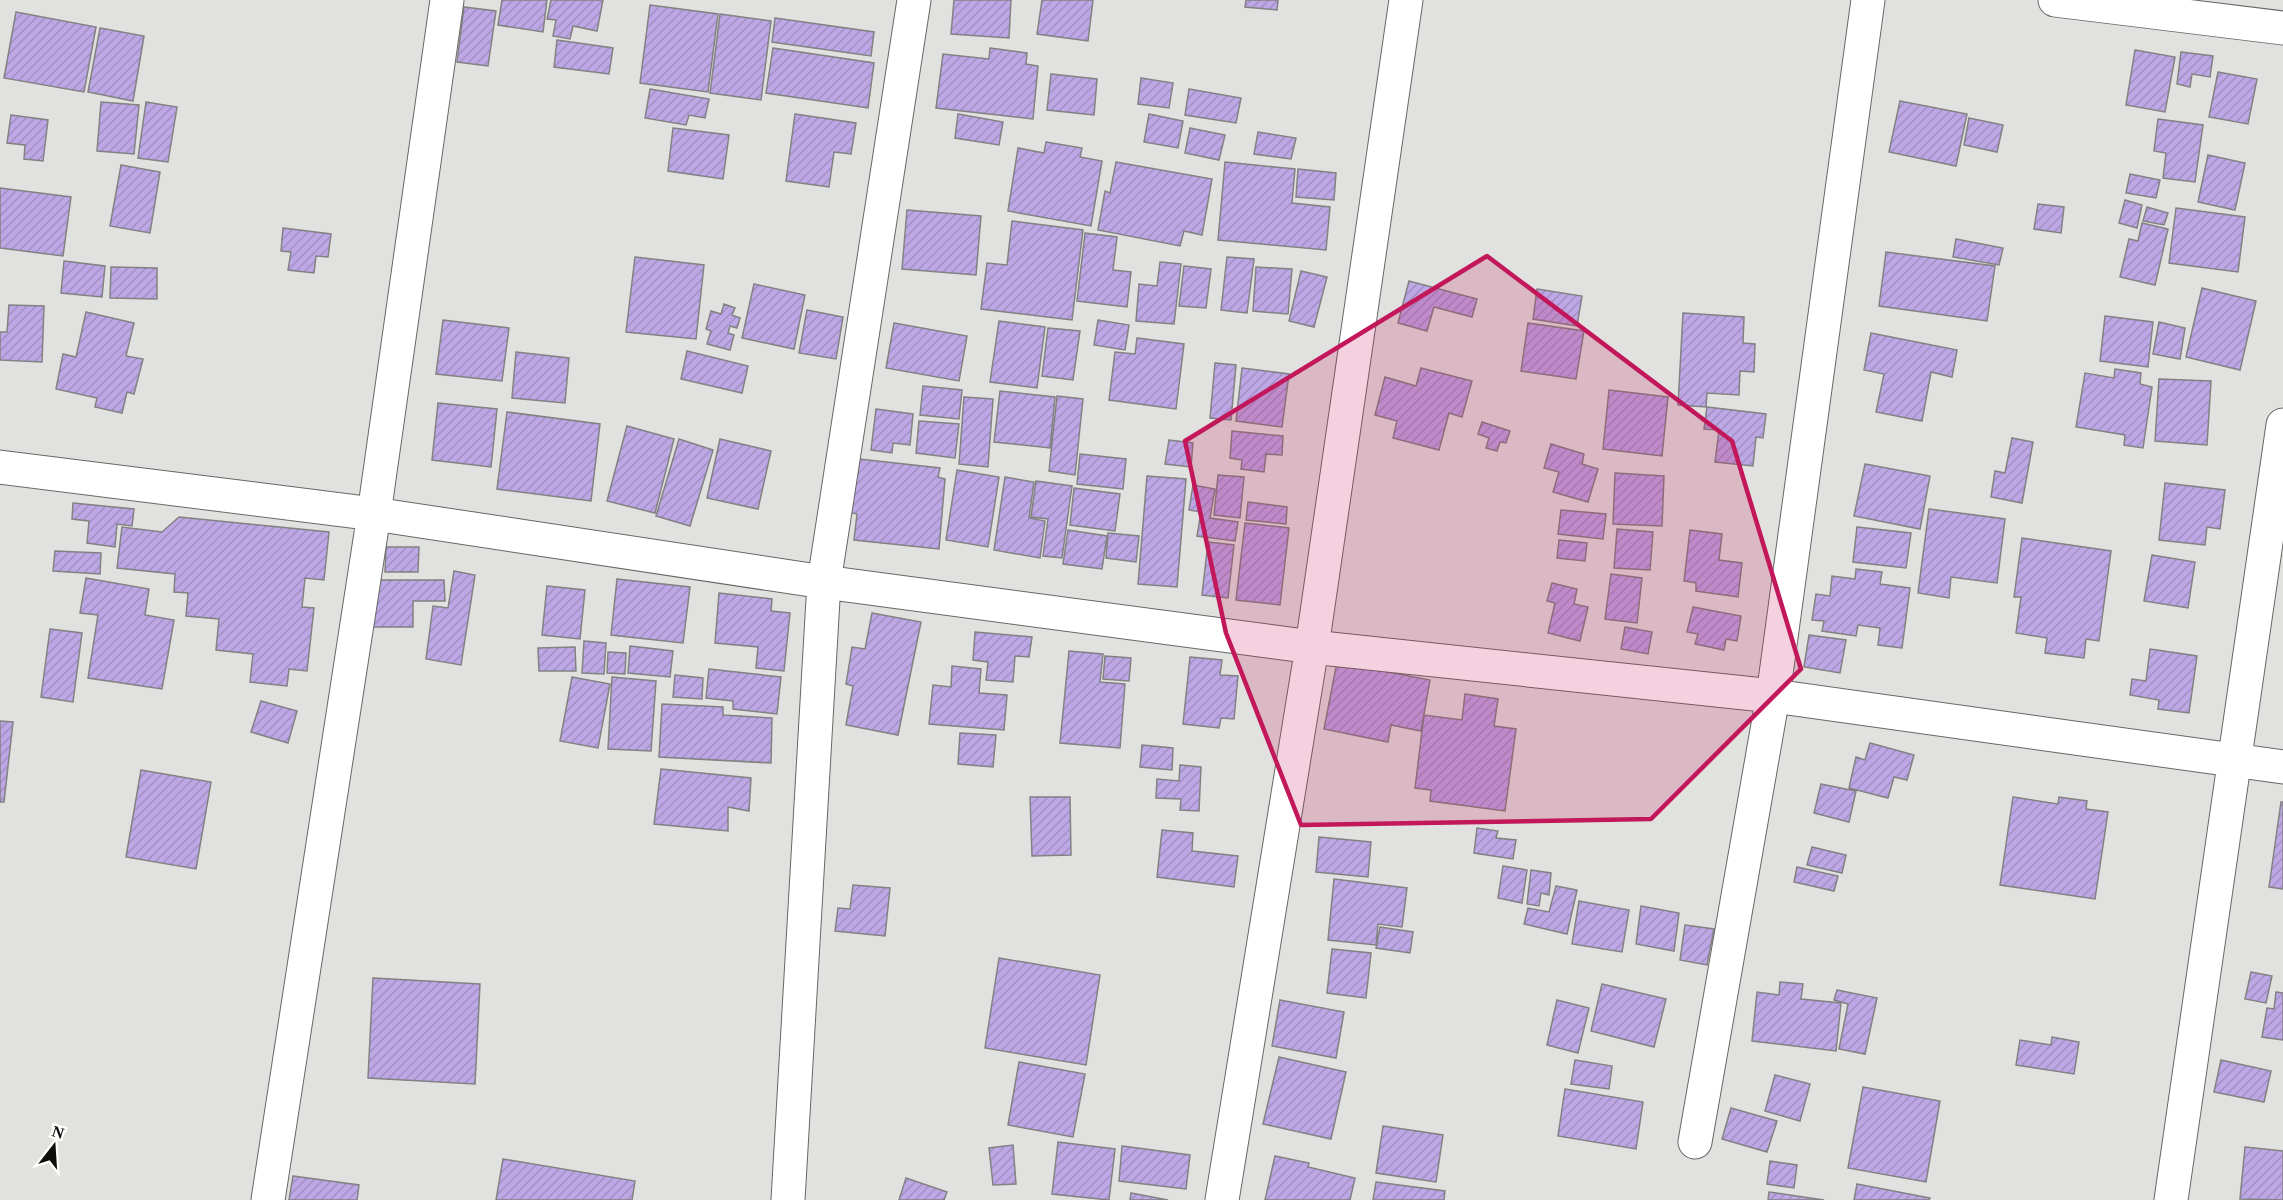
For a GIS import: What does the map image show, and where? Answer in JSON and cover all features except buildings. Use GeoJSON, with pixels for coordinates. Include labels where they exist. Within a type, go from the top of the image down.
{"type":"FeatureCollection","features":[{"type":"Feature","properties":{"kind":"street"},"geometry":{"type":"LineString","coordinates":[[268,1200],[374,514],[447,0]]}},
{"type":"Feature","properties":{"kind":"street"},"geometry":{"type":"LineString","coordinates":[[788,1200],[824,582],[914,0]]}},
{"type":"Feature","properties":{"kind":"street"},"geometry":{"type":"LineString","coordinates":[[1222,1200],[1312,647],[1406,0]]}},
{"type":"Feature","properties":{"kind":"street"},"geometry":{"type":"LineString","coordinates":[[1695,1142],[1773,696],[1868,0]]}},
{"type":"Feature","properties":{"kind":"street"},"geometry":{"type":"LineString","coordinates":[[2055,0],[2283,27]]}},
{"type":"Feature","properties":{"kind":"street"},"geometry":{"type":"LineString","coordinates":[[2171,1200],[2283,425]]}},
{"type":"Feature","properties":{"kind":"street"},"geometry":{"type":"LineString","coordinates":[[0,467],[374,514],[824,582],[1312,647],[1773,696],[2283,767]]}},
{"type":"Feature","properties":{"kind":"highlighted area"},"geometry":{"type":"Polygon","coordinates":[[[1487,256],[1732,441],[1801,669],[1651,819],[1301,825],[1226,633],[1185,441],[1487,256]]]}}]}
